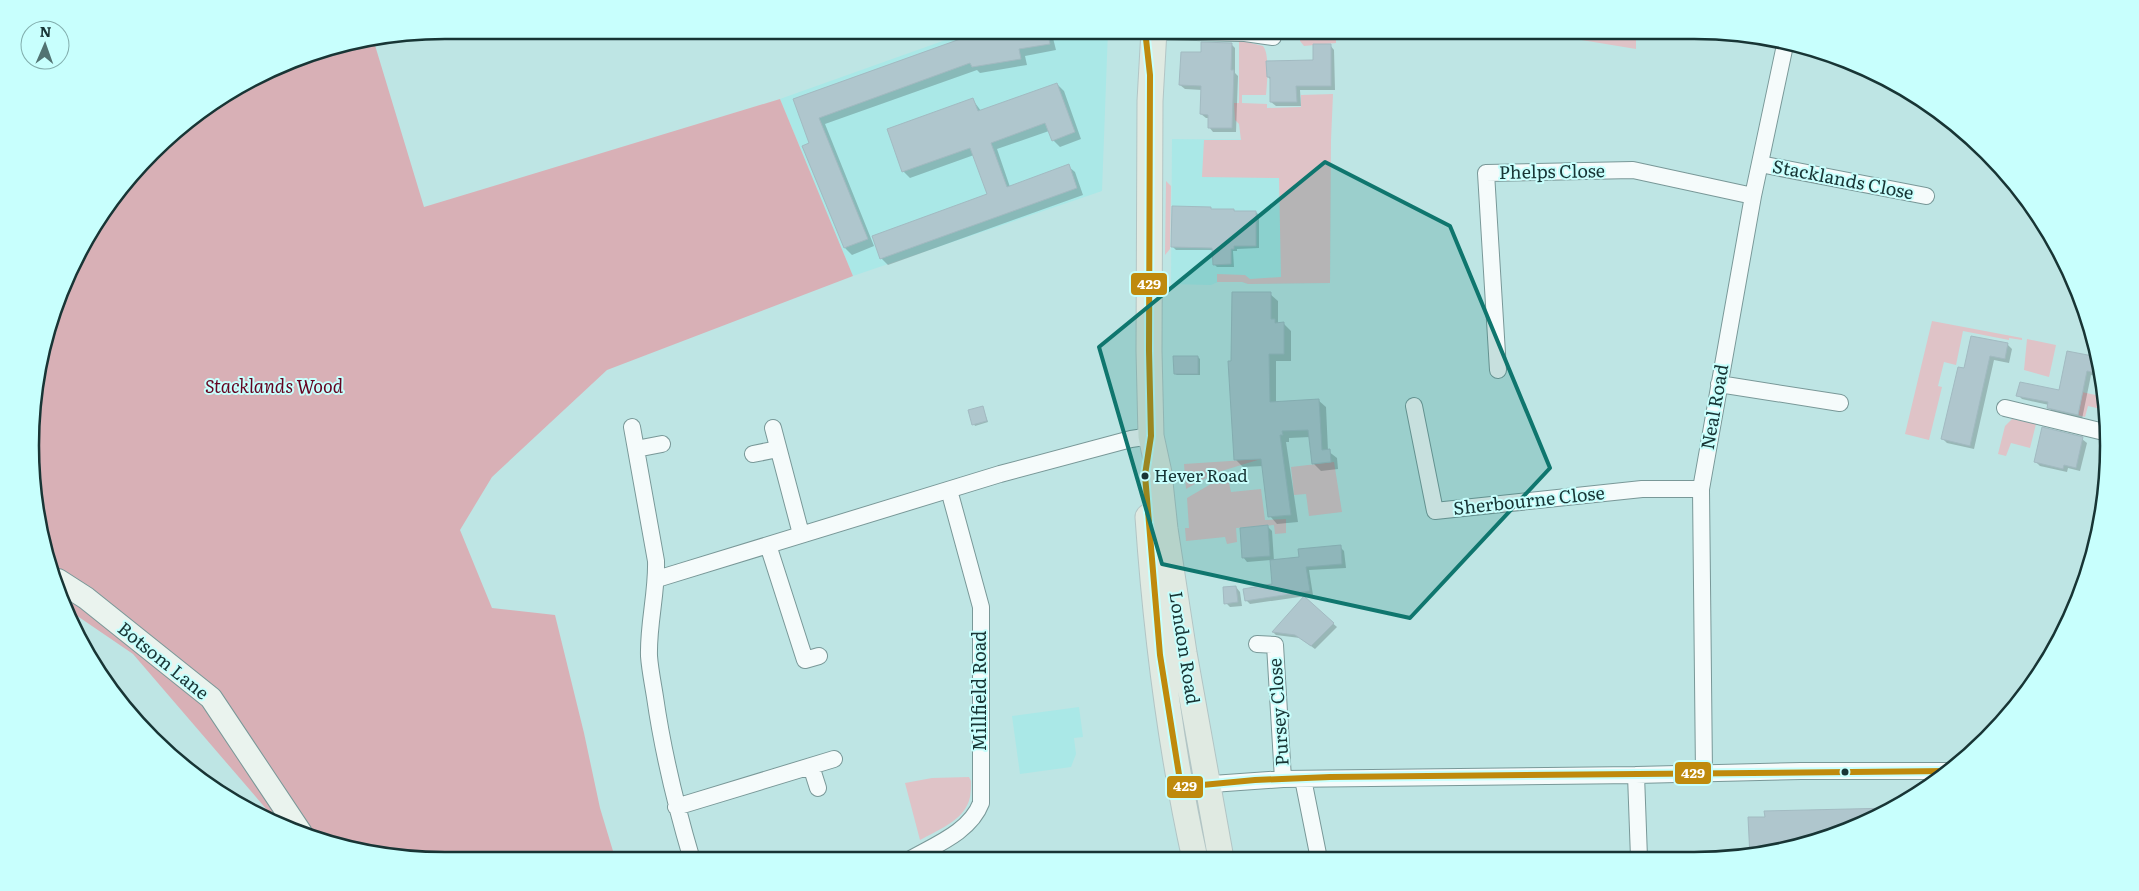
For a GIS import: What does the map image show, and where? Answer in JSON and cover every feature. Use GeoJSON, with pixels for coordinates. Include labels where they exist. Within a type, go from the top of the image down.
{"type":"FeatureCollection","features":[{"type":"Feature","properties":{"kind":"main road","name":"London Road"},"geometry":{"type":"LineString","coordinates":[[1149,39],[1149,351],[1151,436],[1145,475],[1154,599],[1164,681],[1194,852]]}},
{"type":"Feature","properties":{"kind":"main road","name":"London Road"},"geometry":{"type":"LineString","coordinates":[[1151,436],[1159,473],[1176,605],[1220,852]]}},
{"type":"Feature","properties":{"kind":"street","name":"Neal Road"},"geometry":{"type":"LineString","coordinates":[[1704,774],[1701,489],[1753,196],[1784,50]]}},
{"type":"Feature","properties":{"kind":"street","name":"Stacklands Close"},"geometry":{"type":"LineString","coordinates":[[1760,164],[1926,196]]}},
{"type":"Feature","properties":{"kind":"street","name":"Phelps Close"},"geometry":{"type":"LineString","coordinates":[[1498,370],[1486,173],[1633,170],[1753,196]]}},
{"type":"Feature","properties":{"kind":"street"},"geometry":{"type":"LineString","coordinates":[[1719,384],[1840,402]]}},
{"type":"Feature","properties":{"kind":"street","name":"Sherbourne Close"},"geometry":{"type":"LineString","coordinates":[[1414,406],[1435,511],[1642,489],[1701,489]]}},
{"type":"Feature","properties":{"kind":"street"},"geometry":{"type":"LineString","coordinates":[[2005,408],[2099,431]]}},
{"type":"Feature","properties":{"kind":"street"},"geometry":{"type":"LineString","coordinates":[[632,426],[656,561],[657,579],[650,618],[649,657],[660,734],[676,807],[690,852]]}},
{"type":"Feature","properties":{"kind":"street"},"geometry":{"type":"LineString","coordinates":[[773,428],[801,534]]}},
{"type":"Feature","properties":{"kind":"street"},"geometry":{"type":"LineString","coordinates":[[657,579],[1000,474],[1151,436]]}},
{"type":"Feature","properties":{"kind":"street"},"geometry":{"type":"LineString","coordinates":[[636,449],[662,444]]}},
{"type":"Feature","properties":{"kind":"street"},"geometry":{"type":"LineString","coordinates":[[754,454],[778,449]]}},
{"type":"Feature","properties":{"kind":"street","name":"Millfield Road"},"geometry":{"type":"LineString","coordinates":[[923,852],[958,832],[977,814],[981,802],[981,607],[950,490]]}},
{"type":"Feature","properties":{"kind":"street"},"geometry":{"type":"LineString","coordinates":[[768,545],[805,660],[819,656]]}},
{"type":"Feature","properties":{"kind":"street","name":"Botsom Lane"},"geometry":{"type":"LineString","coordinates":[[63,583],[86,598],[211,698],[294,823]]}},
{"type":"Feature","properties":{"kind":"street","name":"Pursey Close"},"geometry":{"type":"LineString","coordinates":[[1258,644],[1282,646],[1283,779]]}},
{"type":"Feature","properties":{"kind":"street"},"geometry":{"type":"LineString","coordinates":[[676,807],[834,759]]}},
{"type":"Feature","properties":{"kind":"street"},"geometry":{"type":"LineString","coordinates":[[811,766],[818,788]]}},
{"type":"Feature","properties":{"kind":"street"},"geometry":{"type":"LineString","coordinates":[[1181,787],[1283,779],[1704,774],[1801,771],[1937,771]]}},
{"type":"Feature","properties":{"kind":"street"},"geometry":{"type":"LineString","coordinates":[[1636,775],[1639,852]]}},
{"type":"Feature","properties":{"kind":"street"},"geometry":{"type":"LineString","coordinates":[[1304,779],[1318,852]]}},
{"type":"Feature","properties":{"kind":"highlighted area"},"geometry":{"type":"Polygon","coordinates":[[[1325,162],[1450,226],[1550,468],[1410,618],[1162,564],[1099,347],[1325,162]]]}},
{"type":"Feature","properties":{"kind":"shaded area"},"geometry":{"type":"Polygon","coordinates":[[[948,39],[1108,39],[1102,191],[853,276],[780,99],[948,39]]]}},
{"type":"Feature","properties":{"kind":"shaded area"},"geometry":{"type":"Polygon","coordinates":[[[1300,39],[1336,39],[1336,43],[1304,46],[1300,39]]]}},
{"type":"Feature","properties":{"kind":"shaded area"},"geometry":{"type":"Polygon","coordinates":[[[1575,39],[1636,39],[1636,49],[1575,39]]]}},
{"type":"Feature","properties":{"kind":"shaded area"},"geometry":{"type":"Polygon","coordinates":[[[1239,40],[1263,46],[1267,55],[1266,95],[1242,95],[1242,103],[1267,104],[1267,108],[1301,107],[1301,95],[1333,94],[1330,283],[1248,284],[1242,282],[1217,282],[1217,274],[1245,275],[1250,279],[1281,277],[1279,178],[1202,177],[1204,140],[1241,140],[1239,124],[1235,120],[1234,103],[1239,103],[1239,40]]]}},
{"type":"Feature","properties":{"kind":"shaded area"},"geometry":{"type":"Polygon","coordinates":[[[1172,139],[1331,140],[1330,283],[1248,284],[1242,282],[1218,282],[1211,285],[1171,284],[1172,139]]]}},
{"type":"Feature","properties":{"kind":"shaded area"},"geometry":{"type":"Polygon","coordinates":[[[1166,181],[1171,186],[1170,249],[1165,255],[1166,181]]]}},
{"type":"Feature","properties":{"kind":"shaded area"},"geometry":{"type":"Polygon","coordinates":[[[1932,321],[2022,338],[2022,340],[2009,338],[2009,340],[1963,331],[1956,365],[1944,362],[1938,386],[1942,387],[1929,440],[1905,434],[1932,321]]]}},
{"type":"Feature","properties":{"kind":"shaded area"},"geometry":{"type":"Polygon","coordinates":[[[2027,339],[2056,345],[2049,377],[2024,370],[2027,339]]]}},
{"type":"Feature","properties":{"kind":"shaded area"},"geometry":{"type":"Polygon","coordinates":[[[2077,391],[2097,395],[2098,408],[2088,406],[2085,417],[2078,415],[2082,396],[2076,394],[2077,391]]]}},
{"type":"Feature","properties":{"kind":"shaded area"},"geometry":{"type":"Polygon","coordinates":[[[2012,419],[2036,424],[2030,448],[2011,443],[2006,456],[1998,454],[2005,426],[2012,419]]]}},
{"type":"Feature","properties":{"kind":"shaded area"},"geometry":{"type":"Polygon","coordinates":[[[1261,459],[1215,473],[1186,489],[1184,464],[1261,459]]]}},
{"type":"Feature","properties":{"kind":"shaded area"},"geometry":{"type":"Polygon","coordinates":[[[1334,462],[1342,512],[1309,516],[1306,494],[1294,495],[1291,467],[1334,462]]]}},
{"type":"Feature","properties":{"kind":"shaded area"},"geometry":{"type":"Polygon","coordinates":[[[1226,479],[1231,492],[1261,489],[1265,520],[1286,519],[1286,533],[1275,534],[1274,525],[1236,528],[1237,542],[1227,544],[1225,537],[1186,541],[1185,528],[1189,528],[1187,498],[1216,481],[1226,479]]]}},
{"type":"Feature","properties":{"kind":"shaded area"},"geometry":{"type":"Polygon","coordinates":[[[1079,707],[1083,737],[1074,738],[1076,754],[1071,767],[1020,774],[1012,716],[1079,707]]]}},
{"type":"Feature","properties":{"kind":"shaded area"},"geometry":{"type":"Polygon","coordinates":[[[969,777],[971,791],[966,808],[949,824],[920,840],[905,783],[932,778],[969,777]]]}},
{"type":"Feature","properties":{"kind":"green space","name":"Stacklands Wood"},"geometry":{"type":"Polygon","coordinates":[[[375,45],[424,207],[780,99],[853,276],[607,370],[492,477],[460,530],[492,608],[555,615],[600,808],[613,852],[446,852],[392,849],[340,838],[290,821],[268,811],[133,654],[77,616],[60,576],[42,499],[39,446],[42,392],[60,315],[93,242],[107,220],[140,177],[177,140],[220,107],[266,81],[315,60],[375,45]]]}},
{"type":"Feature","properties":{"kind":"building"},"geometry":{"type":"Polygon","coordinates":[[[960,39],[1049,39],[1050,44],[1019,49],[1021,59],[972,67],[970,63],[819,118],[868,239],[844,248],[802,146],[809,143],[793,99],[960,39]]]}},
{"type":"Feature","properties":{"kind":"building"},"geometry":{"type":"Polygon","coordinates":[[[1201,42],[1232,43],[1231,70],[1234,70],[1232,128],[1208,128],[1208,115],[1200,114],[1201,86],[1179,85],[1181,52],[1201,52],[1201,42]]]}},
{"type":"Feature","properties":{"kind":"building"},"geometry":{"type":"Polygon","coordinates":[[[1313,44],[1331,44],[1331,86],[1296,86],[1297,102],[1270,102],[1270,77],[1267,77],[1266,61],[1313,60],[1313,44]]]}},
{"type":"Feature","properties":{"kind":"building"},"geometry":{"type":"Polygon","coordinates":[[[1057,83],[1075,132],[1052,141],[1045,123],[991,143],[1007,187],[1069,164],[1077,188],[880,259],[872,236],[987,194],[970,148],[902,172],[887,129],[973,98],[978,111],[1057,83]]]}},
{"type":"Feature","properties":{"kind":"building"},"geometry":{"type":"Polygon","coordinates":[[[1172,206],[1256,211],[1256,246],[1234,246],[1234,249],[1231,249],[1231,264],[1213,265],[1212,248],[1171,247],[1172,206]]]}},
{"type":"Feature","properties":{"kind":"building"},"geometry":{"type":"Polygon","coordinates":[[[1232,292],[1271,292],[1271,319],[1275,319],[1275,323],[1284,322],[1284,354],[1269,354],[1270,402],[1319,399],[1322,450],[1330,449],[1331,462],[1312,464],[1308,430],[1282,431],[1283,435],[1280,435],[1291,515],[1268,517],[1261,459],[1234,460],[1228,361],[1231,361],[1232,292]]]}},
{"type":"Feature","properties":{"kind":"building"},"geometry":{"type":"Polygon","coordinates":[[[1971,336],[2008,343],[2005,359],[1990,356],[1970,446],[1941,439],[1958,367],[1964,368],[1971,336]]]}},
{"type":"Feature","properties":{"kind":"building"},"geometry":{"type":"Polygon","coordinates":[[[2067,351],[2090,355],[2093,372],[2087,371],[2078,415],[2047,408],[2048,402],[2016,396],[2020,382],[2059,390],[2067,351]]]}},
{"type":"Feature","properties":{"kind":"building"},"geometry":{"type":"Polygon","coordinates":[[[1173,356],[1198,356],[1198,374],[1174,374],[1173,356]]]}},
{"type":"Feature","properties":{"kind":"building"},"geometry":{"type":"Polygon","coordinates":[[[983,406],[987,421],[972,425],[968,410],[983,406]]]}},
{"type":"Feature","properties":{"kind":"building"},"geometry":{"type":"Polygon","coordinates":[[[2042,427],[2083,437],[2076,468],[2064,465],[2063,469],[2034,462],[2042,427]]]}},
{"type":"Feature","properties":{"kind":"building"},"geometry":{"type":"Polygon","coordinates":[[[1268,525],[1270,556],[1242,558],[1240,528],[1268,525]]]}},
{"type":"Feature","properties":{"kind":"building"},"geometry":{"type":"Polygon","coordinates":[[[1341,545],[1342,564],[1306,567],[1310,591],[1245,601],[1243,589],[1272,584],[1270,560],[1299,557],[1298,549],[1341,545]]]}},
{"type":"Feature","properties":{"kind":"building"},"geometry":{"type":"Polygon","coordinates":[[[1236,586],[1238,602],[1224,604],[1223,587],[1236,586]]]}},
{"type":"Feature","properties":{"kind":"building"},"geometry":{"type":"Polygon","coordinates":[[[1304,596],[1334,623],[1311,646],[1295,635],[1272,632],[1304,596]]]}},
{"type":"Feature","properties":{"kind":"building"},"geometry":{"type":"Polygon","coordinates":[[[1876,808],[1824,831],[1750,849],[1748,817],[1765,817],[1764,811],[1876,808]]]}},
{"type":"Feature","properties":{"kind":"transit line","name":"429"},"geometry":{"type":"LineString","coordinates":[[1146,39],[1150,75],[1149,351],[1151,436],[1145,475],[1160,655],[1181,787],[1255,780],[1330,777],[1937,771]]}},
{"type":"Feature","properties":{"kind":"place","name":"Hever Road"},"geometry":{"type":"Point","coordinates":[1145,476]}}]}
